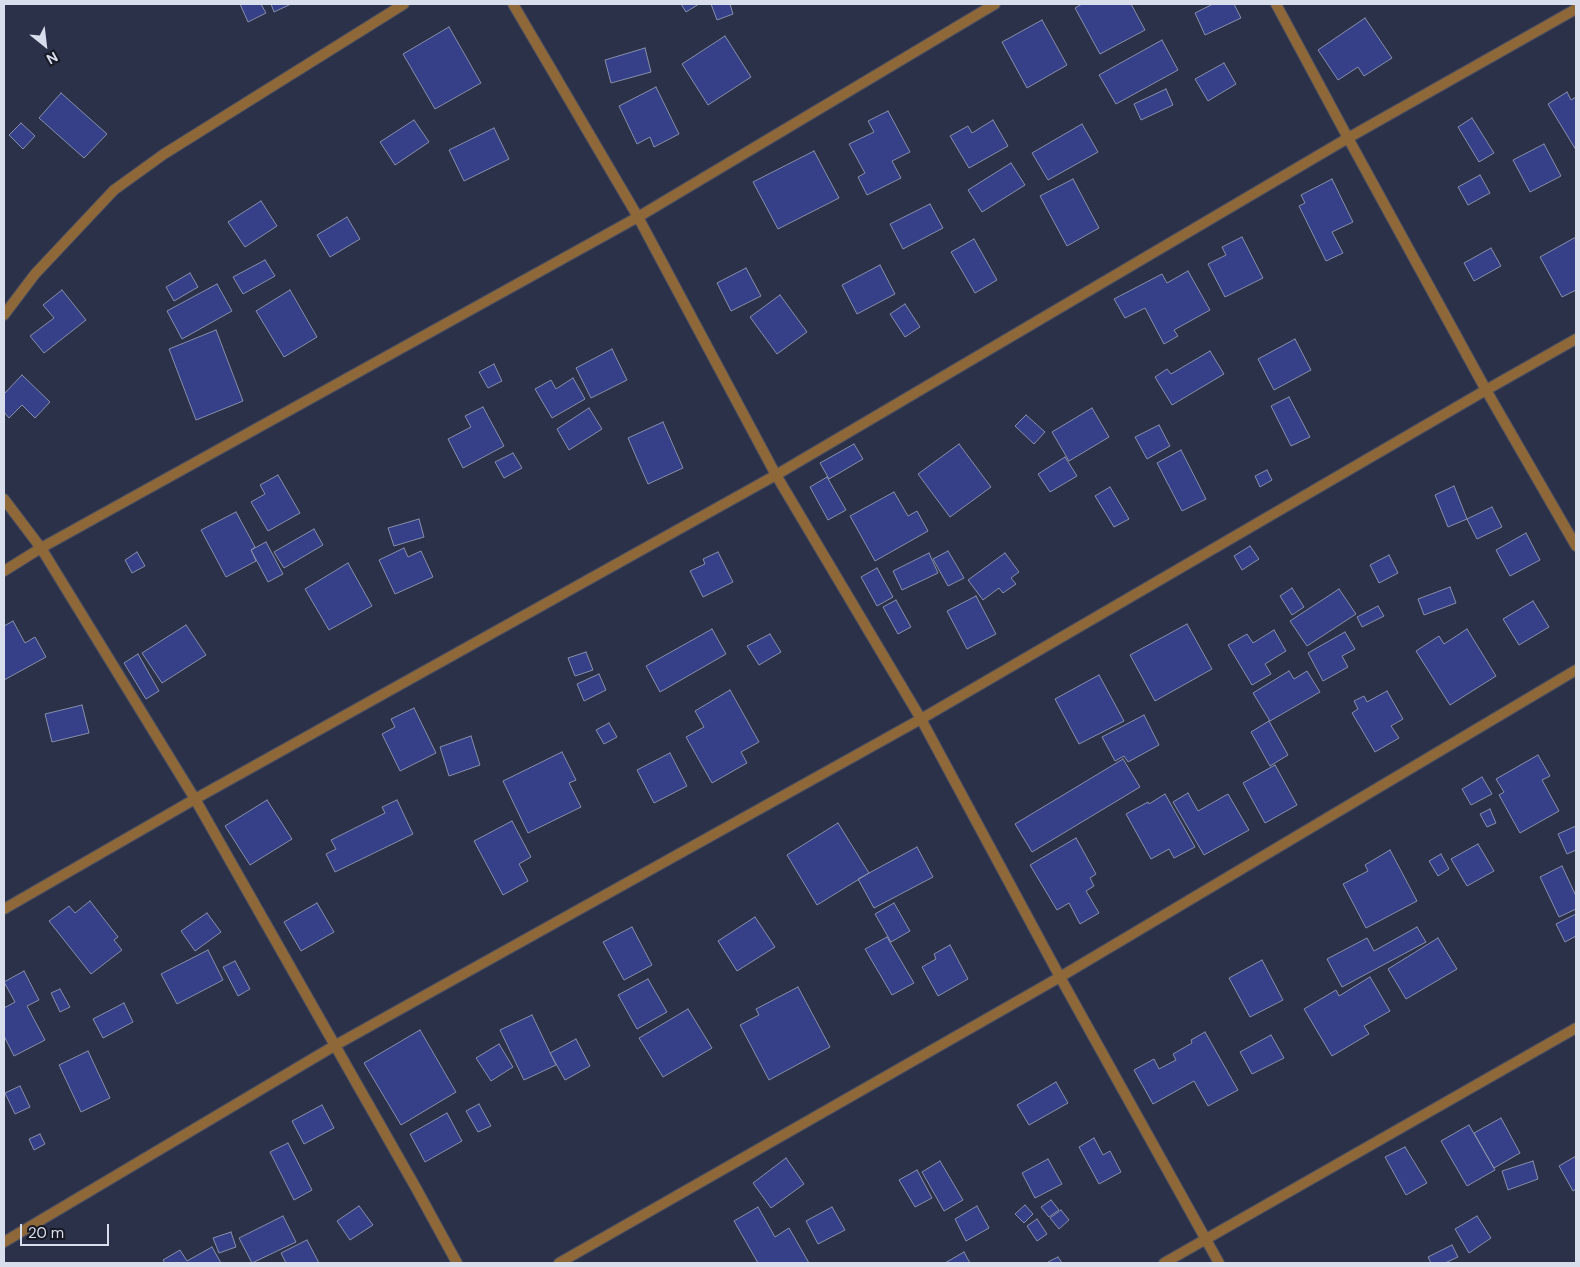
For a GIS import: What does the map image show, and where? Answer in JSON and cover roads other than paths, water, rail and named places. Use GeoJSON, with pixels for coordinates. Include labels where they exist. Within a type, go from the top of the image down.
{"type":"FeatureCollection","features":[{"type":"Feature","properties":{"kind":"street"},"geometry":{"type":"LineString","coordinates":[[4,315],[35,274],[114,190],[164,154],[404,4]]}},
{"type":"Feature","properties":{"kind":"street"},"geometry":{"type":"LineString","coordinates":[[513,4],[638,217],[776,474],[921,719],[1060,977],[1219,1263]]}},
{"type":"Feature","properties":{"kind":"street"},"geometry":{"type":"LineString","coordinates":[[4,571],[40,548],[638,217],[995,4]]}},
{"type":"Feature","properties":{"kind":"street"},"geometry":{"type":"LineString","coordinates":[[1276,4],[1486,390],[1576,546]]}},
{"type":"Feature","properties":{"kind":"street"},"geometry":{"type":"LineString","coordinates":[[4,909],[195,799],[776,474],[1348,138],[1576,9]]}},
{"type":"Feature","properties":{"kind":"street"},"geometry":{"type":"LineString","coordinates":[[4,1242],[334,1046],[921,719],[1486,390],[1576,340]]}},
{"type":"Feature","properties":{"kind":"street"},"geometry":{"type":"LineString","coordinates":[[4,499],[40,548],[195,799],[457,1263]]}},
{"type":"Feature","properties":{"kind":"street"},"geometry":{"type":"LineString","coordinates":[[559,1263],[1060,977],[1576,670]]}},
{"type":"Feature","properties":{"kind":"street"},"geometry":{"type":"LineString","coordinates":[[1164,1263],[1576,1028]]}}]}
